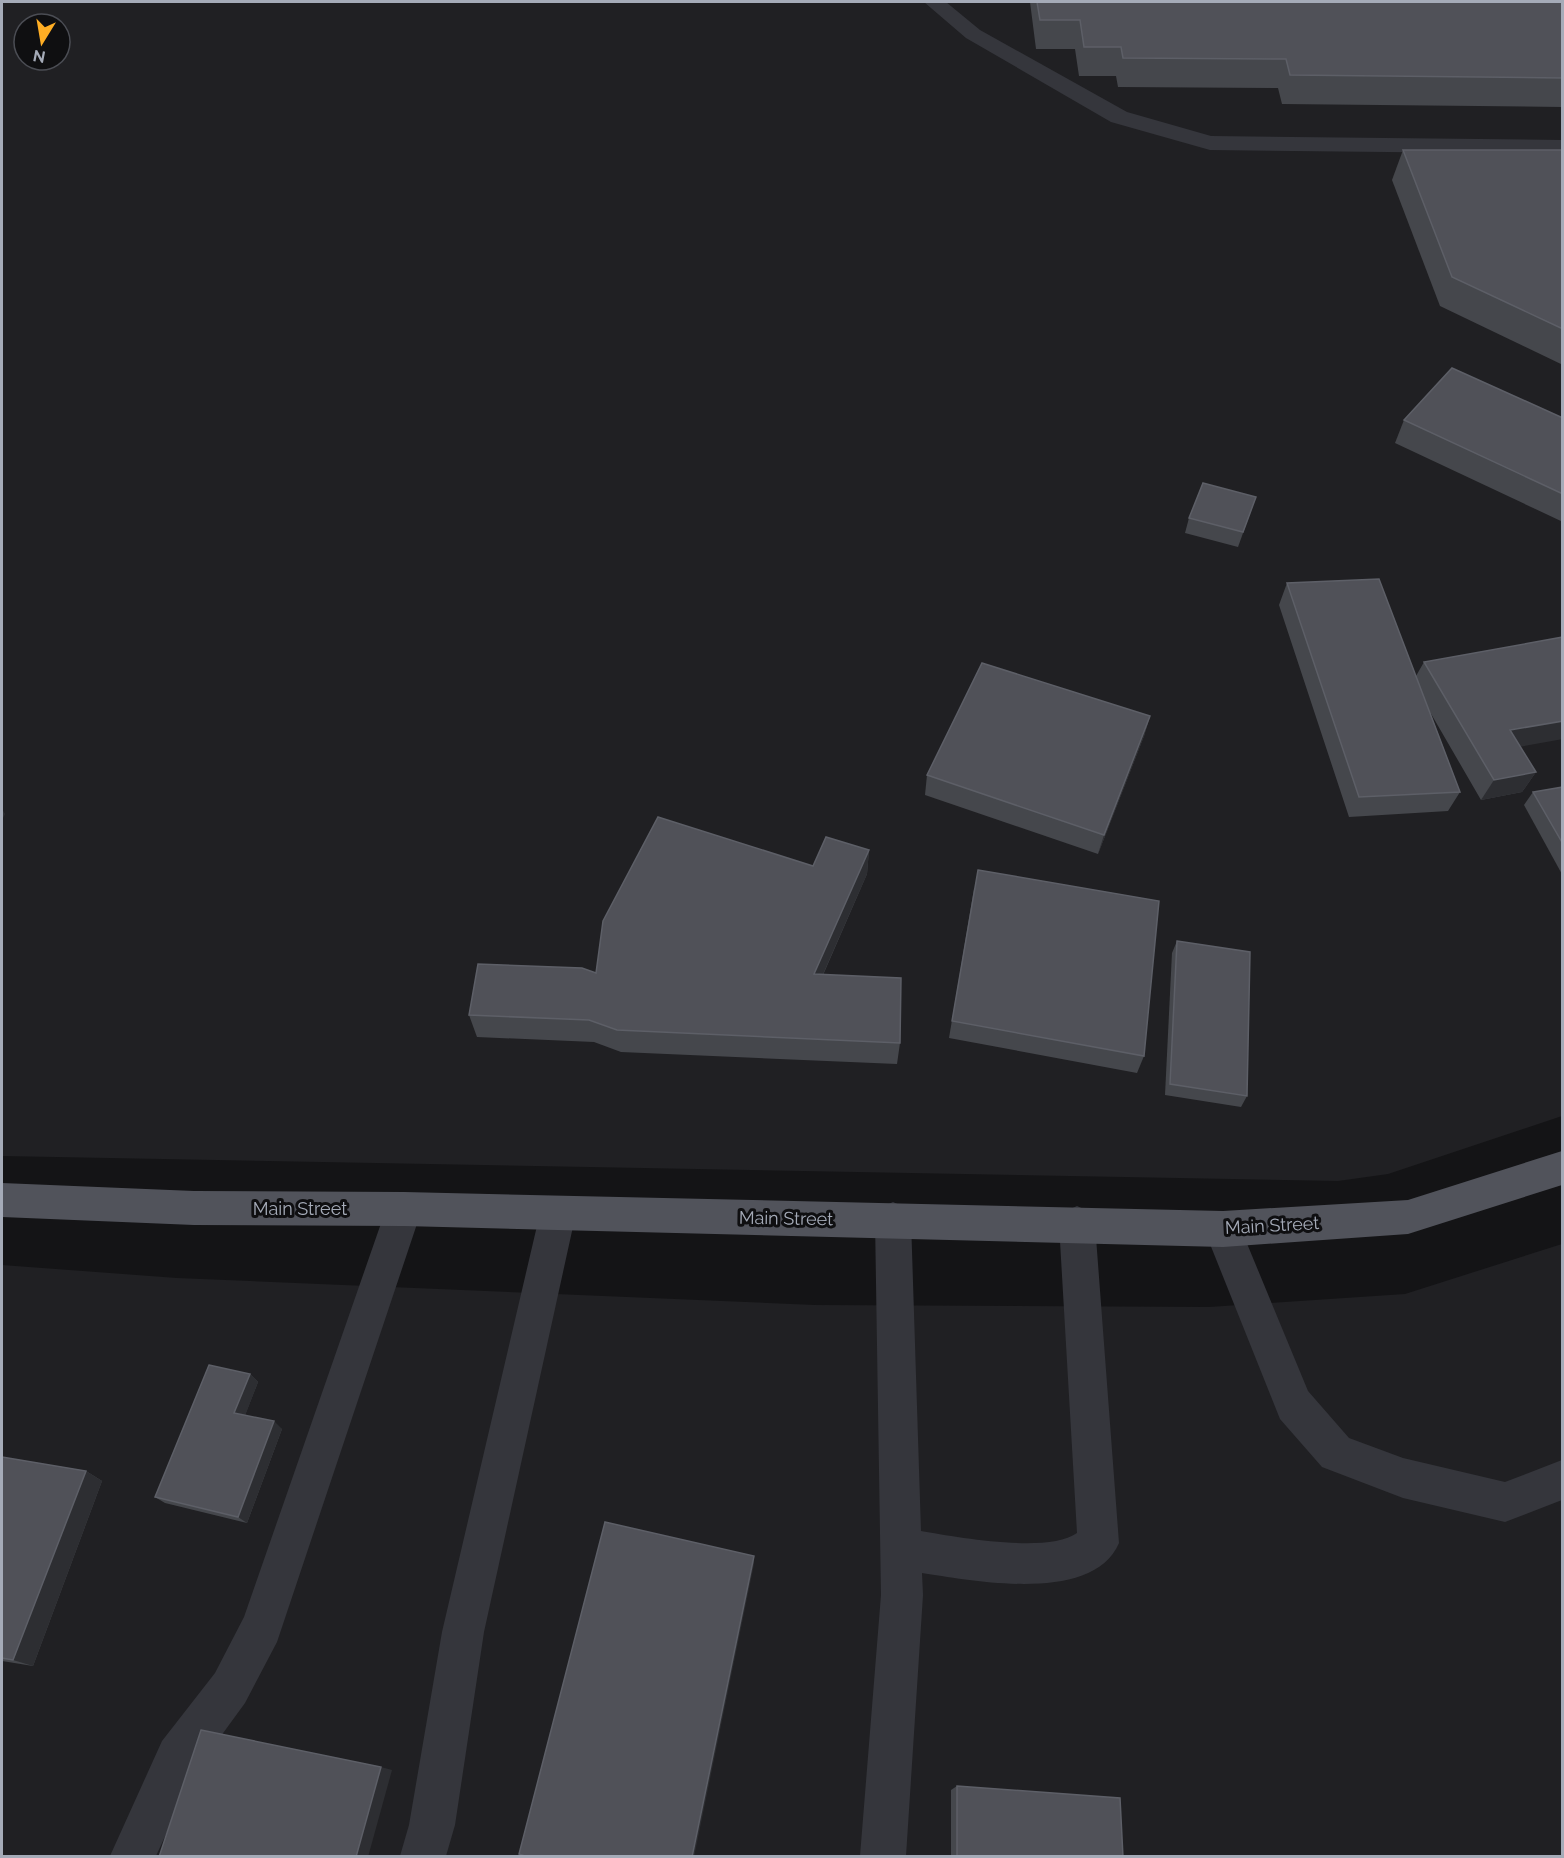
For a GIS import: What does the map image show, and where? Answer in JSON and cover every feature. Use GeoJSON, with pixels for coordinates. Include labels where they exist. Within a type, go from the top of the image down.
{"type":"FeatureCollection","features":[{"type":"Feature","properties":{"kind":"main road","name":"Main Street"},"geometry":{"type":"LineString","coordinates":[[2,1200],[194,1208],[404,1209],[1223,1228],[1408,1217],[1563,1168]]}},
{"type":"Feature","properties":{"kind":"lane"},"geometry":{"type":"LineString","coordinates":[[934,2],[973,34],[1119,117],[1210,144],[1563,147]]}},
{"type":"Feature","properties":{"kind":"lane"},"geometry":{"type":"LineString","coordinates":[[133,1857],[178,1757],[230,1688],[262,1627],[404,1209]]}},
{"type":"Feature","properties":{"kind":"lane"},"geometry":{"type":"LineString","coordinates":[[423,1857],[432,1825],[463,1632],[558,1213]]}},
{"type":"Feature","properties":{"kind":"lane"},"geometry":{"type":"LineString","coordinates":[[883,1857],[902,1595],[892,1220]]}},
{"type":"Feature","properties":{"kind":"lane"},"geometry":{"type":"LineString","coordinates":[[901,1549],[1013,1563],[1054,1563],[1074,1559],[1090,1552],[1098,1543],[1077,1224]]}},
{"type":"Feature","properties":{"kind":"lane"},"geometry":{"type":"LineString","coordinates":[[1223,1228],[1294,1405],[1336,1453],[1404,1478],[1505,1502],[1563,1479]]}},
{"type":"Feature","properties":{"kind":"shaded area"},"geometry":{"type":"Polygon","coordinates":[[[2,2],[1562,2],[1562,1116],[1388,1174],[1338,1181],[2,1156],[2,2]]]}},
{"type":"Feature","properties":{"kind":"shaded area"},"geometry":{"type":"Polygon","coordinates":[[[1562,1244],[1562,1856],[2,1856],[2,1265],[177,1278],[815,1305],[1209,1307],[1405,1294],[1562,1244]]]}},
{"type":"Feature","properties":{"kind":"building"},"geometry":{"type":"Polygon","coordinates":[[[1037,2],[1563,2],[1563,78],[1290,75],[1286,59],[1123,58],[1121,47],[1084,47],[1080,20],[1040,20],[1037,2]]]}},
{"type":"Feature","properties":{"kind":"building"},"geometry":{"type":"Polygon","coordinates":[[[1403,150],[1563,150],[1563,329],[1452,277],[1403,150]]]}},
{"type":"Feature","properties":{"kind":"building"},"geometry":{"type":"Polygon","coordinates":[[[1452,368],[1563,418],[1563,494],[1404,420],[1452,368]]]}},
{"type":"Feature","properties":{"kind":"building"},"geometry":{"type":"Polygon","coordinates":[[[1203,483],[1256,497],[1243,532],[1189,518],[1203,483]]]}},
{"type":"Feature","properties":{"kind":"building"},"geometry":{"type":"Polygon","coordinates":[[[1379,579],[1460,792],[1359,797],[1287,583],[1379,579]]]}},
{"type":"Feature","properties":{"kind":"building"},"geometry":{"type":"Polygon","coordinates":[[[1563,637],[1563,721],[1510,730],[1536,772],[1494,780],[1424,662],[1563,637]]]}},
{"type":"Feature","properties":{"kind":"building"},"geometry":{"type":"Polygon","coordinates":[[[982,663],[1150,716],[1104,835],[927,775],[982,663]]]}},
{"type":"Feature","properties":{"kind":"building"},"geometry":{"type":"Polygon","coordinates":[[[1563,787],[1563,844],[1533,792],[1563,787]]]}},
{"type":"Feature","properties":{"kind":"building"},"geometry":{"type":"Polygon","coordinates":[[[658,817],[813,866],[826,837],[869,850],[814,974],[901,978],[900,1043],[617,1030],[589,1020],[469,1015],[478,964],[582,968],[596,973],[603,921],[658,817]]]}},
{"type":"Feature","properties":{"kind":"building"},"geometry":{"type":"Polygon","coordinates":[[[978,870],[1159,901],[1144,1056],[952,1021],[978,870]]]}},
{"type":"Feature","properties":{"kind":"building"},"geometry":{"type":"Polygon","coordinates":[[[1177,941],[1250,952],[1247,1096],[1170,1084],[1177,941]]]}},
{"type":"Feature","properties":{"kind":"building"},"geometry":{"type":"Polygon","coordinates":[[[209,1365],[250,1374],[234,1413],[274,1421],[238,1517],[155,1497],[209,1365]]]}},
{"type":"Feature","properties":{"kind":"building"},"geometry":{"type":"Polygon","coordinates":[[[2,1457],[86,1471],[13,1660],[2,1658],[2,1457]]]}},
{"type":"Feature","properties":{"kind":"building"},"geometry":{"type":"Polygon","coordinates":[[[605,1522],[754,1556],[692,1857],[528,1857],[519,1854],[605,1522]]]}},
{"type":"Feature","properties":{"kind":"building"},"geometry":{"type":"Polygon","coordinates":[[[201,1730],[381,1767],[356,1857],[159,1857],[201,1730]]]}},
{"type":"Feature","properties":{"kind":"building"},"geometry":{"type":"Polygon","coordinates":[[[957,1786],[1120,1798],[1123,1857],[957,1857],[957,1786]]]}}]}
